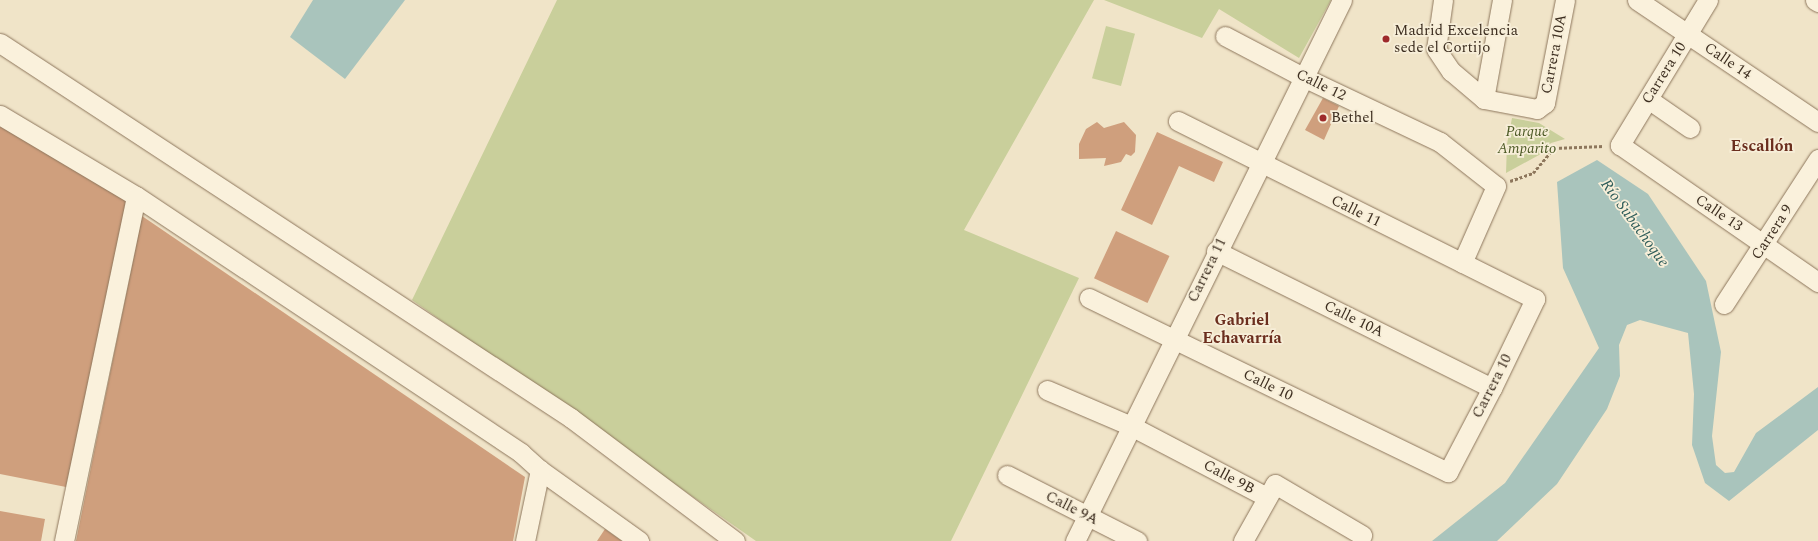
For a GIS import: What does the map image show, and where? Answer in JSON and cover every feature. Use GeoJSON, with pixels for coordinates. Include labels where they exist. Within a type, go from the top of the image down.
{"type":"FeatureCollection","features":[{"type":"Feature","properties":{"kind":"street","name":"Carrera 11"},"geometry":{"type":"LineString","coordinates":[[1075,541],[1216,250],[1342,0]]}},
{"type":"Feature","properties":{"kind":"street"},"geometry":{"type":"LineString","coordinates":[[1443,0],[1437,52],[1456,77],[1484,99],[1502,0]]}},
{"type":"Feature","properties":{"kind":"street","name":"Carrera 10A"},"geometry":{"type":"LineString","coordinates":[[1484,99],[1537,109],[1542,107],[1545,103],[1564,0]]}},
{"type":"Feature","properties":{"kind":"street","name":"Calle 14"},"geometry":{"type":"LineString","coordinates":[[1637,0],[1818,122]]}},
{"type":"Feature","properties":{"kind":"street","name":"Carrera 10"},"geometry":{"type":"LineString","coordinates":[[1620,145],[1708,0]]}},
{"type":"Feature","properties":{"kind":"street","name":"Calle 12"},"geometry":{"type":"LineString","coordinates":[[1225,36],[1303,77],[1440,142],[1496,186]]}},
{"type":"Feature","properties":{"kind":"street"},"geometry":{"type":"LineString","coordinates":[[0,43],[571,418],[735,541]]}},
{"type":"Feature","properties":{"kind":"street"},"geometry":{"type":"LineString","coordinates":[[1648,99],[1690,128]]}},
{"type":"Feature","properties":{"kind":"street"},"geometry":{"type":"LineString","coordinates":[[0,115],[136,196],[521,453],[540,470],[639,541]]}},
{"type":"Feature","properties":{"kind":"street","name":"Calle 11"},"geometry":{"type":"LineString","coordinates":[[1178,121],[1535,299]]}},
{"type":"Feature","properties":{"kind":"street","name":"Calle 13"},"geometry":{"type":"LineString","coordinates":[[1620,145],[1818,282]]}},
{"type":"Feature","properties":{"kind":"street","name":"Carrera 9"},"geometry":{"type":"LineString","coordinates":[[1724,304],[1765,244],[1818,159]]}},
{"type":"Feature","properties":{"kind":"street"},"geometry":{"type":"LineString","coordinates":[[1462,263],[1496,186]]}},
{"type":"Feature","properties":{"kind":"street"},"geometry":{"type":"LineString","coordinates":[[64,541],[136,196]]}},
{"type":"Feature","properties":{"kind":"street","name":"Calle 10A"},"geometry":{"type":"LineString","coordinates":[[1216,250],[1492,388]]}},
{"type":"Feature","properties":{"kind":"street","name":"Calle 10"},"geometry":{"type":"LineString","coordinates":[[1089,298],[1448,472]]}},
{"type":"Feature","properties":{"kind":"street","name":"Carrera 10"},"geometry":{"type":"LineString","coordinates":[[1448,472],[1492,388],[1535,299]]}},
{"type":"Feature","properties":{"kind":"street","name":"Calle 9B"},"geometry":{"type":"LineString","coordinates":[[1047,390],[1131,426],[1267,497],[1275,484],[1362,535]]}},
{"type":"Feature","properties":{"kind":"street"},"geometry":{"type":"LineString","coordinates":[[526,541],[540,470]]}},
{"type":"Feature","properties":{"kind":"street","name":"Calle 9A"},"geometry":{"type":"LineString","coordinates":[[1008,475],[1137,541]]}},
{"type":"Feature","properties":{"kind":"street"},"geometry":{"type":"LineString","coordinates":[[1243,541],[1267,497]]}},
{"type":"Feature","properties":{"kind":"path"},"geometry":{"type":"LineString","coordinates":[[1496,186],[1533,173],[1554,148],[1620,145]]}},
{"type":"Feature","properties":{"kind":"green space"},"geometry":{"type":"Polygon","coordinates":[[[557,0],[1094,0],[964,230],[1079,278],[951,541],[756,541],[412,300],[557,0]]]}},
{"type":"Feature","properties":{"kind":"green space"},"geometry":{"type":"Polygon","coordinates":[[[1104,0],[1331,0],[1299,58],[1219,9],[1202,38],[1104,0]]]}},
{"type":"Feature","properties":{"kind":"green space"},"geometry":{"type":"Polygon","coordinates":[[[1106,26],[1135,34],[1121,86],[1092,78],[1106,26]]]}},
{"type":"Feature","properties":{"kind":"green space","name":"Parque Amparito"},"geometry":{"type":"Polygon","coordinates":[[[1512,118],[1539,123],[1565,139],[1551,143],[1539,155],[1506,173],[1507,144],[1512,118]]]}},
{"type":"Feature","properties":{"kind":"water"},"geometry":{"type":"Polygon","coordinates":[[[313,0],[405,0],[345,79],[290,37],[313,0]]]}},
{"type":"Feature","properties":{"kind":"water","name":"Río Subachoque"},"geometry":{"type":"Polygon","coordinates":[[[1597,160],[1648,194],[1706,281],[1721,352],[1712,436],[1716,465],[1725,473],[1734,472],[1756,433],[1818,387],[1818,430],[1729,501],[1705,483],[1692,445],[1694,394],[1688,333],[1640,320],[1627,325],[1619,345],[1620,376],[1607,409],[1557,484],[1497,541],[1432,541],[1505,483],[1599,348],[1563,268],[1557,182],[1597,160]]]}},
{"type":"Feature","properties":{"kind":"building","name":"Bethel"},"geometry":{"type":"Polygon","coordinates":[[[1323,98],[1339,106],[1324,140],[1305,130],[1323,98]]]}},
{"type":"Feature","properties":{"kind":"building"},"geometry":{"type":"Polygon","coordinates":[[[1097,122],[1104,128],[1124,122],[1136,135],[1135,152],[1131,156],[1126,154],[1121,162],[1104,166],[1106,158],[1079,159],[1079,144],[1086,129],[1097,122]]]}},
{"type":"Feature","properties":{"kind":"building"},"geometry":{"type":"Polygon","coordinates":[[[0,124],[130,195],[66,487],[0,474],[0,124]]]}},
{"type":"Feature","properties":{"kind":"building"},"geometry":{"type":"Polygon","coordinates":[[[1157,132],[1223,162],[1214,182],[1179,166],[1152,225],[1121,210],[1157,132]]]}},
{"type":"Feature","properties":{"kind":"building"},"geometry":{"type":"Polygon","coordinates":[[[142,216],[525,477],[513,541],[76,541],[142,216]]]}},
{"type":"Feature","properties":{"kind":"building"},"geometry":{"type":"Polygon","coordinates":[[[1116,231],[1169,256],[1147,303],[1094,278],[1116,231]]]}},
{"type":"Feature","properties":{"kind":"building"},"geometry":{"type":"Polygon","coordinates":[[[0,511],[45,519],[41,541],[0,541],[0,511]]]}},
{"type":"Feature","properties":{"kind":"building"},"geometry":{"type":"Polygon","coordinates":[[[605,529],[622,541],[597,541],[605,529]]]}},
{"type":"Feature","properties":{"kind":"place","name":"Madrid Excelencia sede el Cortijo"},"geometry":{"type":"Point","coordinates":[1386,39]}},
{"type":"Feature","properties":{"kind":"place","name":"Bethel"},"geometry":{"type":"Point","coordinates":[1323,118]}},
{"type":"Feature","properties":{"kind":"district","name":"Escallón"},"geometry":{"type":"Point","coordinates":[1762,146]}},
{"type":"Feature","properties":{"kind":"district","name":"Gabriel Echavarría"},"geometry":{"type":"Point","coordinates":[1242,329]}}]}
